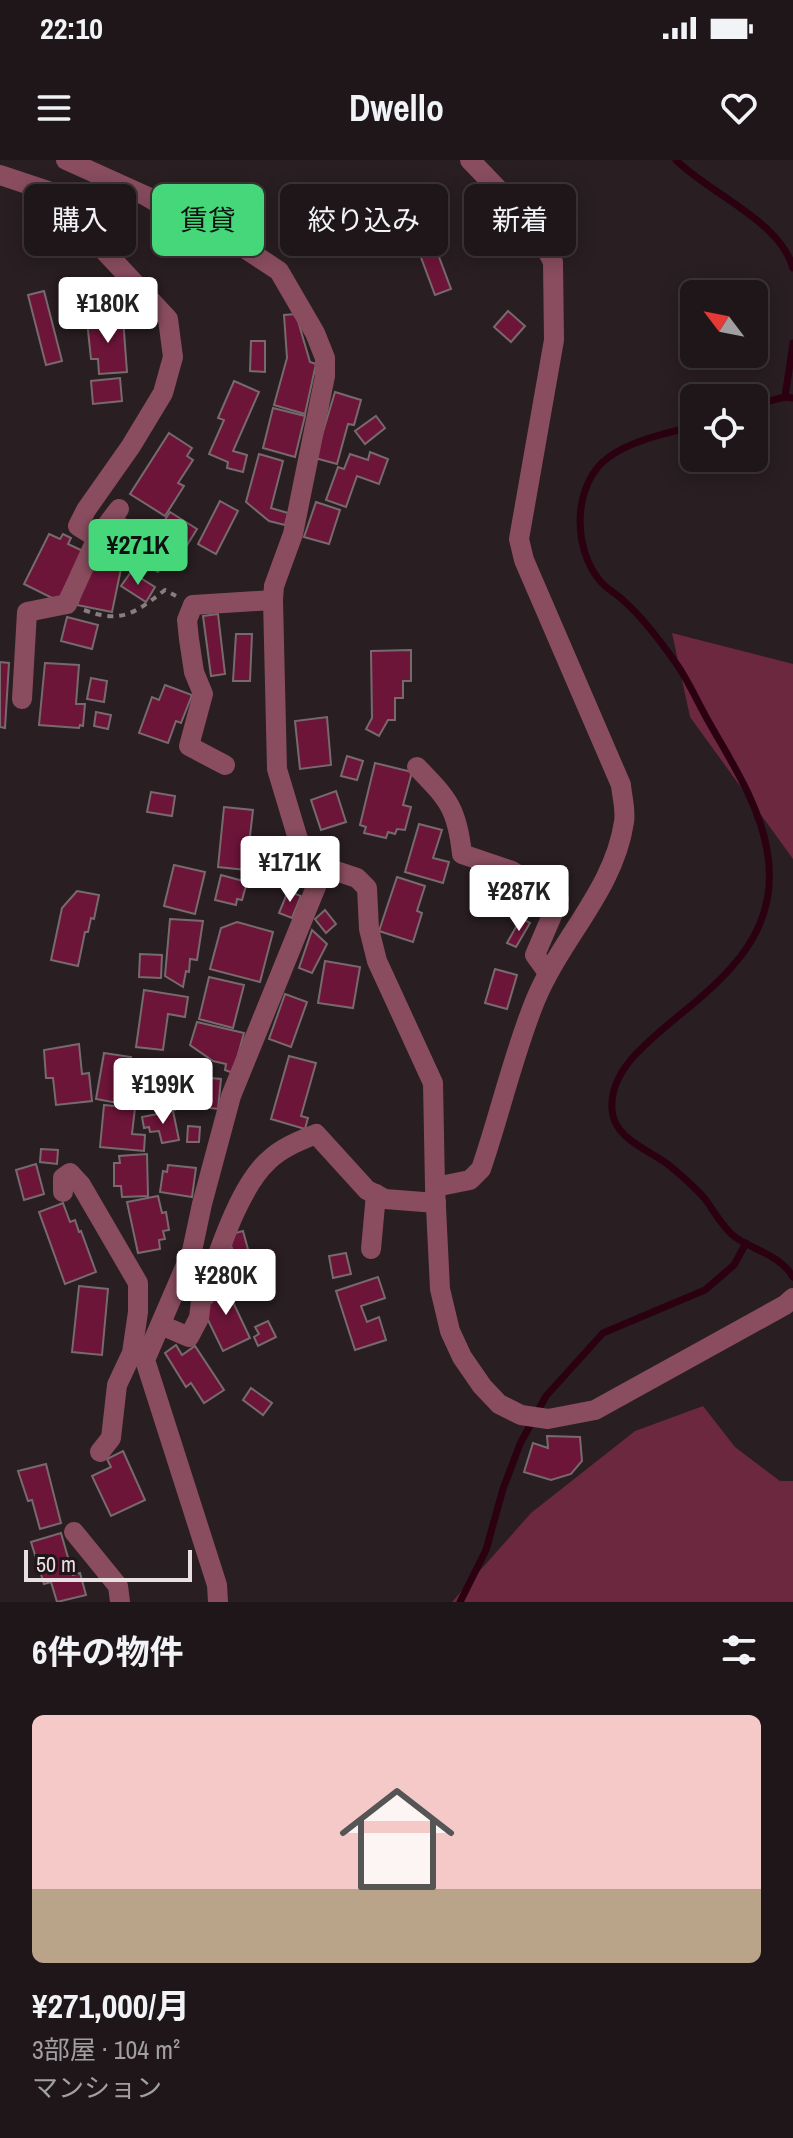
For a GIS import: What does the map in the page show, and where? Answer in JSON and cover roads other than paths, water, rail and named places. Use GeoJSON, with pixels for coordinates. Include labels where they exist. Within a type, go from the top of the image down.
{"type":"FeatureCollection","features":[{"type":"Feature","properties":{"kind":"street"},"geometry":{"type":"LineString","coordinates":[[66,160],[146,196],[193,223],[235,242],[279,271],[315,333],[325,358],[325,376],[293,534],[274,586],[277,769],[298,839],[308,854],[324,867],[357,878],[367,888],[369,929],[377,961],[433,1083],[440,1289],[450,1331],[462,1357],[499,1404],[521,1415],[548,1419],[595,1410],[789,1302]]}},
{"type":"Feature","properties":{"kind":"street"},"geometry":{"type":"LineString","coordinates":[[161,1325],[189,1337],[248,1186],[267,1162],[291,1144],[316,1134],[367,1190],[385,1199],[436,1195],[470,1180],[481,1169],[534,1002],[555,957],[598,896],[618,847],[625,819],[621,785],[524,560],[519,539],[554,340],[553,262],[536,229],[470,160]]}},
{"type":"Feature","properties":{"kind":"street"},"geometry":{"type":"LineString","coordinates":[[0,175],[48,191],[64,204],[168,319],[173,357],[163,393],[78,526],[97,538]]}},
{"type":"Feature","properties":{"kind":"street"},"geometry":{"type":"LineString","coordinates":[[22,699],[27,612],[67,604],[97,538],[119,509]]}},
{"type":"Feature","properties":{"kind":"street"},"geometry":{"type":"LineString","coordinates":[[225,765],[189,746],[203,694],[194,672],[187,620],[193,605],[273,600]]}},
{"type":"Feature","properties":{"kind":"street"},"geometry":{"type":"LineString","coordinates":[[417,767],[446,797],[459,823],[462,854],[512,871],[559,899],[535,955],[548,973]]}},
{"type":"Feature","properties":{"kind":"street"},"geometry":{"type":"LineString","coordinates":[[100,1452],[111,1438],[117,1385],[161,1325],[192,1251],[231,1096],[324,867]]}},
{"type":"Feature","properties":{"kind":"street"},"geometry":{"type":"LineString","coordinates":[[63,1192],[63,1178],[70,1173],[81,1185],[138,1283],[138,1356],[186,1484],[217,1585],[218,1602]]}},
{"type":"Feature","properties":{"kind":"street"},"geometry":{"type":"LineString","coordinates":[[371,1249],[376,1194]]}},
{"type":"Feature","properties":{"kind":"street"},"geometry":{"type":"LineString","coordinates":[[74,1532],[118,1586],[120,1602]]}},
{"type":"Feature","properties":{"kind":"waterway"},"geometry":{"type":"LineString","coordinates":[[676,160],[759,222],[786,251],[793,268]]}},
{"type":"Feature","properties":{"kind":"waterway"},"geometry":{"type":"LineString","coordinates":[[785,397],[793,343]]}},
{"type":"Feature","properties":{"kind":"waterway"},"geometry":{"type":"LineString","coordinates":[[768,401],[793,398]]}},
{"type":"Feature","properties":{"kind":"waterway"},"geometry":{"type":"LineString","coordinates":[[680,430],[629,446],[597,468],[583,499],[581,535],[585,552],[601,582],[638,615],[678,666],[744,784],[758,816],[767,850],[768,898],[753,938],[728,972],[637,1052],[618,1079],[612,1109],[614,1119],[626,1136],[688,1182],[735,1237],[774,1258],[793,1277]]}},
{"type":"Feature","properties":{"kind":"waterway"},"geometry":{"type":"LineString","coordinates":[[460,1602],[486,1550],[503,1489],[520,1444],[546,1396],[603,1333],[705,1290],[734,1265],[746,1243]]}}]}
